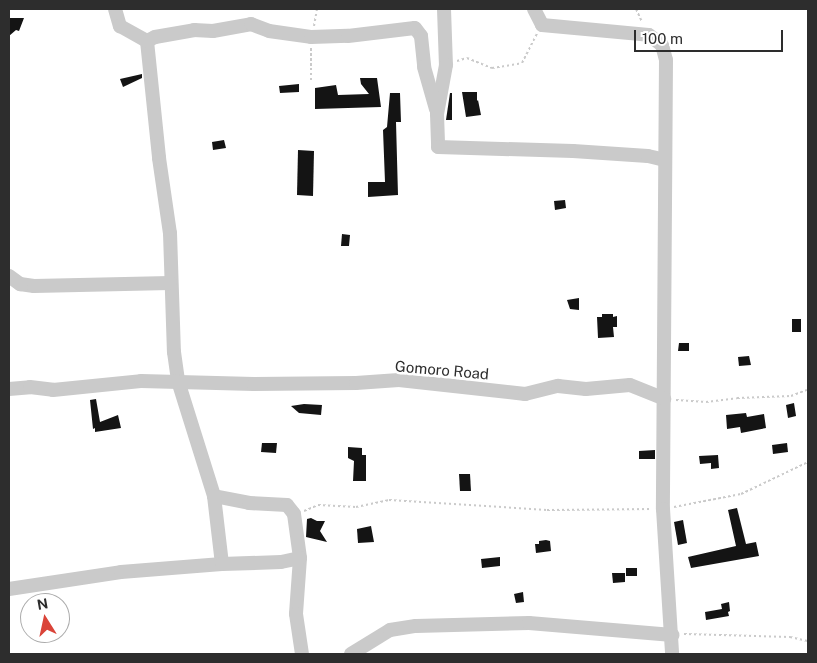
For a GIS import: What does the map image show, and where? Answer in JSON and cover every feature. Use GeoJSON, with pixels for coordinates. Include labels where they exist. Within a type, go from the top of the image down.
{"type":"FeatureCollection","features":[{"type":"Feature","properties":{"kind":"street"},"geometry":{"type":"LineString","coordinates":[[114,9],[120,26],[147,40],[194,30],[213,31],[251,24],[269,31],[311,37],[348,36],[415,28],[421,36],[424,67],[437,114]]}},
{"type":"Feature","properties":{"kind":"street"},"geometry":{"type":"LineString","coordinates":[[444,9],[446,65],[437,114],[438,147],[648,156],[665,160]]}},
{"type":"Feature","properties":{"kind":"street"},"geometry":{"type":"LineString","coordinates":[[534,9],[542,25],[649,35],[662,45],[666,60],[662,509],[672,654]]}},
{"type":"Feature","properties":{"kind":"street"},"geometry":{"type":"LineString","coordinates":[[147,40],[159,158],[170,233],[170,283],[174,352],[178,381],[214,496],[222,564]]}},
{"type":"Feature","properties":{"kind":"street"},"geometry":{"type":"LineString","coordinates":[[9,276],[20,284],[34,286],[170,283]]}},
{"type":"Feature","properties":{"kind":"street","name":"Gomoro Road"},"geometry":{"type":"LineString","coordinates":[[9,389],[30,387],[53,390],[141,380],[254,384],[356,383],[399,380],[525,394],[558,386],[586,389],[630,385],[664,399]]}},
{"type":"Feature","properties":{"kind":"street"},"geometry":{"type":"LineString","coordinates":[[214,496],[255,503],[287,505],[294,514],[300,558],[296,614],[302,654]]}},
{"type":"Feature","properties":{"kind":"street"},"geometry":{"type":"LineString","coordinates":[[9,589],[121,572],[222,564],[281,562],[300,558]]}},
{"type":"Feature","properties":{"kind":"street"},"geometry":{"type":"LineString","coordinates":[[351,654],[390,630],[416,626],[529,623],[672,634]]}},
{"type":"Feature","properties":{"kind":"path"},"geometry":{"type":"LineString","coordinates":[[446,65],[467,58],[492,68],[522,63],[542,25]]}},
{"type":"Feature","properties":{"kind":"path"},"geometry":{"type":"LineString","coordinates":[[664,399],[706,402],[737,398],[791,396],[807,390]]}},
{"type":"Feature","properties":{"kind":"path"},"geometry":{"type":"LineString","coordinates":[[294,514],[318,505],[356,507],[389,500],[547,510],[662,509],[741,494],[808,462]]}},
{"type":"Feature","properties":{"kind":"path"},"geometry":{"type":"LineString","coordinates":[[672,634],[790,637],[808,641]]}},
{"type":"Feature","properties":{"kind":"building"},"geometry":{"type":"Polygon","coordinates":[[[9,18],[24,18],[19,31],[16,30],[9,36],[9,18]]]}},
{"type":"Feature","properties":{"kind":"building"},"geometry":{"type":"Polygon","coordinates":[[[142,74],[142,78],[123,87],[120,79],[142,74]]]}},
{"type":"Feature","properties":{"kind":"building"},"geometry":{"type":"Polygon","coordinates":[[[360,78],[377,78],[381,107],[315,109],[315,88],[336,85],[338,95],[369,94],[361,84],[360,78]]]}},
{"type":"Feature","properties":{"kind":"building"},"geometry":{"type":"Polygon","coordinates":[[[299,84],[299,92],[280,93],[279,86],[299,84]]]}},
{"type":"Feature","properties":{"kind":"building"},"geometry":{"type":"Polygon","coordinates":[[[462,92],[477,92],[477,101],[481,115],[466,117],[462,92]]]}},
{"type":"Feature","properties":{"kind":"building"},"geometry":{"type":"Polygon","coordinates":[[[390,93],[400,93],[401,122],[396,122],[398,195],[368,197],[368,182],[385,182],[383,130],[387,127],[390,93]]]}},
{"type":"Feature","properties":{"kind":"building"},"geometry":{"type":"Polygon","coordinates":[[[450,93],[452,93],[452,120],[446,120],[450,93]]]}},
{"type":"Feature","properties":{"kind":"building"},"geometry":{"type":"Polygon","coordinates":[[[224,140],[226,148],[213,150],[212,142],[224,140]]]}},
{"type":"Feature","properties":{"kind":"building"},"geometry":{"type":"Polygon","coordinates":[[[298,150],[314,151],[313,196],[297,195],[298,150]]]}},
{"type":"Feature","properties":{"kind":"building"},"geometry":{"type":"Polygon","coordinates":[[[565,200],[566,208],[555,210],[554,201],[565,200]]]}},
{"type":"Feature","properties":{"kind":"building"},"geometry":{"type":"Polygon","coordinates":[[[342,234],[350,235],[349,246],[341,246],[342,234]]]}},
{"type":"Feature","properties":{"kind":"building"},"geometry":{"type":"Polygon","coordinates":[[[579,298],[579,310],[570,309],[567,300],[579,298]]]}},
{"type":"Feature","properties":{"kind":"building"},"geometry":{"type":"Polygon","coordinates":[[[602,314],[613,314],[613,317],[617,316],[617,327],[613,327],[614,337],[598,338],[597,317],[602,317],[602,314]]]}},
{"type":"Feature","properties":{"kind":"building"},"geometry":{"type":"Polygon","coordinates":[[[792,319],[801,319],[801,332],[792,332],[792,319]]]}},
{"type":"Feature","properties":{"kind":"building"},"geometry":{"type":"Polygon","coordinates":[[[679,343],[689,343],[689,351],[678,351],[679,343]]]}},
{"type":"Feature","properties":{"kind":"building"},"geometry":{"type":"Polygon","coordinates":[[[749,356],[751,365],[739,366],[738,357],[749,356]]]}},
{"type":"Feature","properties":{"kind":"building"},"geometry":{"type":"Polygon","coordinates":[[[96,399],[100,422],[118,415],[121,428],[95,432],[95,428],[93,429],[90,400],[96,399]]]}},
{"type":"Feature","properties":{"kind":"building"},"geometry":{"type":"Polygon","coordinates":[[[794,403],[796,416],[788,418],[786,405],[794,403]]]}},
{"type":"Feature","properties":{"kind":"building"},"geometry":{"type":"Polygon","coordinates":[[[304,404],[322,405],[321,415],[299,413],[291,406],[304,404]]]}},
{"type":"Feature","properties":{"kind":"building"},"geometry":{"type":"Polygon","coordinates":[[[746,413],[747,417],[764,414],[766,428],[741,433],[740,427],[727,429],[726,415],[746,413]]]}},
{"type":"Feature","properties":{"kind":"building"},"geometry":{"type":"Polygon","coordinates":[[[262,443],[277,443],[276,453],[261,452],[262,443]]]}},
{"type":"Feature","properties":{"kind":"building"},"geometry":{"type":"Polygon","coordinates":[[[787,443],[788,452],[773,454],[772,445],[787,443]]]}},
{"type":"Feature","properties":{"kind":"building"},"geometry":{"type":"Polygon","coordinates":[[[348,447],[362,448],[362,455],[366,455],[366,481],[353,481],[354,461],[348,458],[348,447]]]}},
{"type":"Feature","properties":{"kind":"building"},"geometry":{"type":"Polygon","coordinates":[[[655,450],[655,459],[639,459],[639,451],[655,450]]]}},
{"type":"Feature","properties":{"kind":"building"},"geometry":{"type":"Polygon","coordinates":[[[718,455],[719,468],[711,469],[711,463],[700,464],[699,456],[718,455]]]}},
{"type":"Feature","properties":{"kind":"building"},"geometry":{"type":"Polygon","coordinates":[[[459,474],[470,474],[471,491],[460,491],[459,474]]]}},
{"type":"Feature","properties":{"kind":"building"},"geometry":{"type":"Polygon","coordinates":[[[737,508],[746,544],[756,542],[759,556],[691,568],[688,557],[736,546],[728,510],[737,508]]]}},
{"type":"Feature","properties":{"kind":"building"},"geometry":{"type":"Polygon","coordinates":[[[311,518],[317,521],[325,521],[320,531],[327,542],[306,537],[307,519],[311,518]]]}},
{"type":"Feature","properties":{"kind":"building"},"geometry":{"type":"Polygon","coordinates":[[[683,520],[687,543],[678,545],[674,522],[683,520]]]}},
{"type":"Feature","properties":{"kind":"building"},"geometry":{"type":"Polygon","coordinates":[[[371,526],[374,542],[358,543],[357,529],[371,526]]]}},
{"type":"Feature","properties":{"kind":"building"},"geometry":{"type":"Polygon","coordinates":[[[546,540],[550,541],[551,551],[536,553],[535,544],[546,540]]]}},
{"type":"Feature","properties":{"kind":"building"},"geometry":{"type":"Polygon","coordinates":[[[500,557],[500,566],[482,568],[481,559],[500,557]]]}},
{"type":"Feature","properties":{"kind":"building"},"geometry":{"type":"Polygon","coordinates":[[[626,568],[637,568],[637,576],[626,576],[626,568]]]}},
{"type":"Feature","properties":{"kind":"building"},"geometry":{"type":"Polygon","coordinates":[[[612,573],[625,573],[625,582],[613,583],[612,573]]]}},
{"type":"Feature","properties":{"kind":"building"},"geometry":{"type":"Polygon","coordinates":[[[523,592],[524,602],[516,603],[514,594],[523,592]]]}},
{"type":"Feature","properties":{"kind":"building"},"geometry":{"type":"Polygon","coordinates":[[[729,602],[729,616],[706,620],[705,612],[722,609],[721,604],[729,602]]]}}]}
